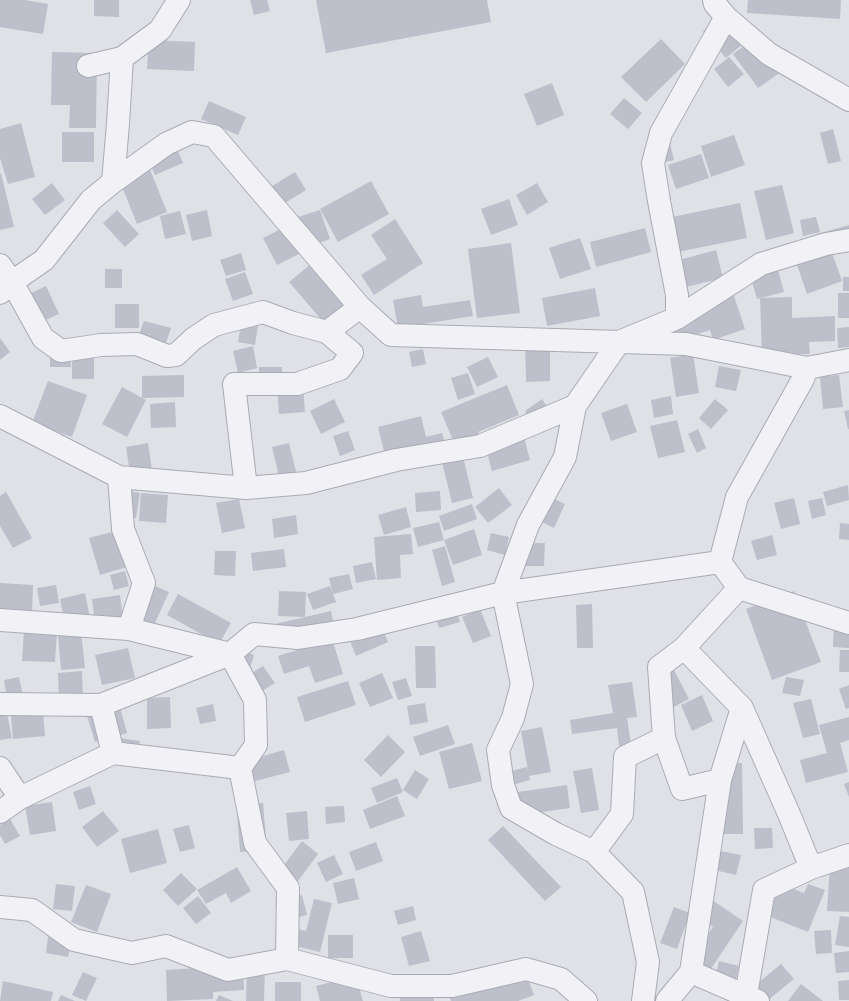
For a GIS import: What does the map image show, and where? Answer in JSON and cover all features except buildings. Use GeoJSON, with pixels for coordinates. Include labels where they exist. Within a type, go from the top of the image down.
{"type":"FeatureCollection","features":[{"type":"Feature","properties":{"kind":"street"},"geometry":{"type":"LineString","coordinates":[[88,66],[122,58],[160,30],[178,0]]}},
{"type":"Feature","properties":{"kind":"street"},"geometry":{"type":"LineString","coordinates":[[677,318],[677,295],[658,201],[653,162],[660,133],[720,9],[769,54],[849,100]]}},
{"type":"Feature","properties":{"kind":"street"},"geometry":{"type":"LineString","coordinates":[[113,182],[122,58]]}},
{"type":"Feature","properties":{"kind":"street"},"geometry":{"type":"LineString","coordinates":[[246,488],[234,384],[297,384],[340,369],[352,353],[327,332],[293,323],[264,312],[214,325],[193,339],[176,355],[167,356],[137,344],[101,345],[61,351],[43,338],[4,280],[44,260],[91,200],[113,182],[166,144],[192,132],[214,136],[360,307],[391,335],[686,344],[807,368],[849,360]]}},
{"type":"Feature","properties":{"kind":"street"},"geometry":{"type":"LineString","coordinates":[[642,1001],[648,962],[633,892],[594,852],[556,834],[511,808],[503,785],[498,750],[513,718],[522,684],[503,593],[528,526],[565,457],[574,406],[619,342],[677,318],[761,264],[826,244],[849,240]]}},
{"type":"Feature","properties":{"kind":"street"},"geometry":{"type":"LineString","coordinates":[[327,332],[360,307]]}},
{"type":"Feature","properties":{"kind":"street"},"geometry":{"type":"LineString","coordinates":[[720,562],[737,497],[807,368]]}},
{"type":"Feature","properties":{"kind":"street"},"geometry":{"type":"LineString","coordinates":[[0,416],[119,477],[246,488],[306,484],[396,460],[480,446],[574,406]]}},
{"type":"Feature","properties":{"kind":"street"},"geometry":{"type":"LineString","coordinates":[[119,477],[123,529],[144,583],[129,629]]}},
{"type":"Feature","properties":{"kind":"street"},"geometry":{"type":"LineString","coordinates":[[720,562],[739,588],[849,623]]}},
{"type":"Feature","properties":{"kind":"street"},"geometry":{"type":"LineString","coordinates":[[0,704],[101,705],[230,654],[254,634],[298,638],[357,629],[503,593],[720,562]]}},
{"type":"Feature","properties":{"kind":"street"},"geometry":{"type":"LineString","coordinates":[[720,780],[682,789],[664,738],[660,667],[684,648],[739,588]]}},
{"type":"Feature","properties":{"kind":"street"},"geometry":{"type":"LineString","coordinates":[[0,620],[129,629],[230,654],[255,700],[256,745],[240,768],[256,843],[288,888],[288,959]]}},
{"type":"Feature","properties":{"kind":"street"},"geometry":{"type":"LineString","coordinates":[[684,648],[742,708],[789,814],[810,868]]}},
{"type":"Feature","properties":{"kind":"street"},"geometry":{"type":"LineString","coordinates":[[101,705],[113,753]]}},
{"type":"Feature","properties":{"kind":"street"},"geometry":{"type":"LineString","coordinates":[[667,1001],[691,972],[720,780],[742,708]]}},
{"type":"Feature","properties":{"kind":"street"},"geometry":{"type":"LineString","coordinates":[[594,852],[622,814],[625,757],[664,738]]}},
{"type":"Feature","properties":{"kind":"street"},"geometry":{"type":"LineString","coordinates":[[0,812],[20,798],[113,753],[240,768]]}},
{"type":"Feature","properties":{"kind":"street"},"geometry":{"type":"LineString","coordinates":[[0,768],[20,798]]}},
{"type":"Feature","properties":{"kind":"street"},"geometry":{"type":"LineString","coordinates":[[691,972],[752,998],[764,890],[810,868],[849,855]]}},
{"type":"Feature","properties":{"kind":"street"},"geometry":{"type":"LineString","coordinates":[[0,907],[32,910],[74,940],[132,953],[166,946],[228,970],[288,959],[391,986],[452,986],[526,969],[561,979],[586,1001]]}}]}
